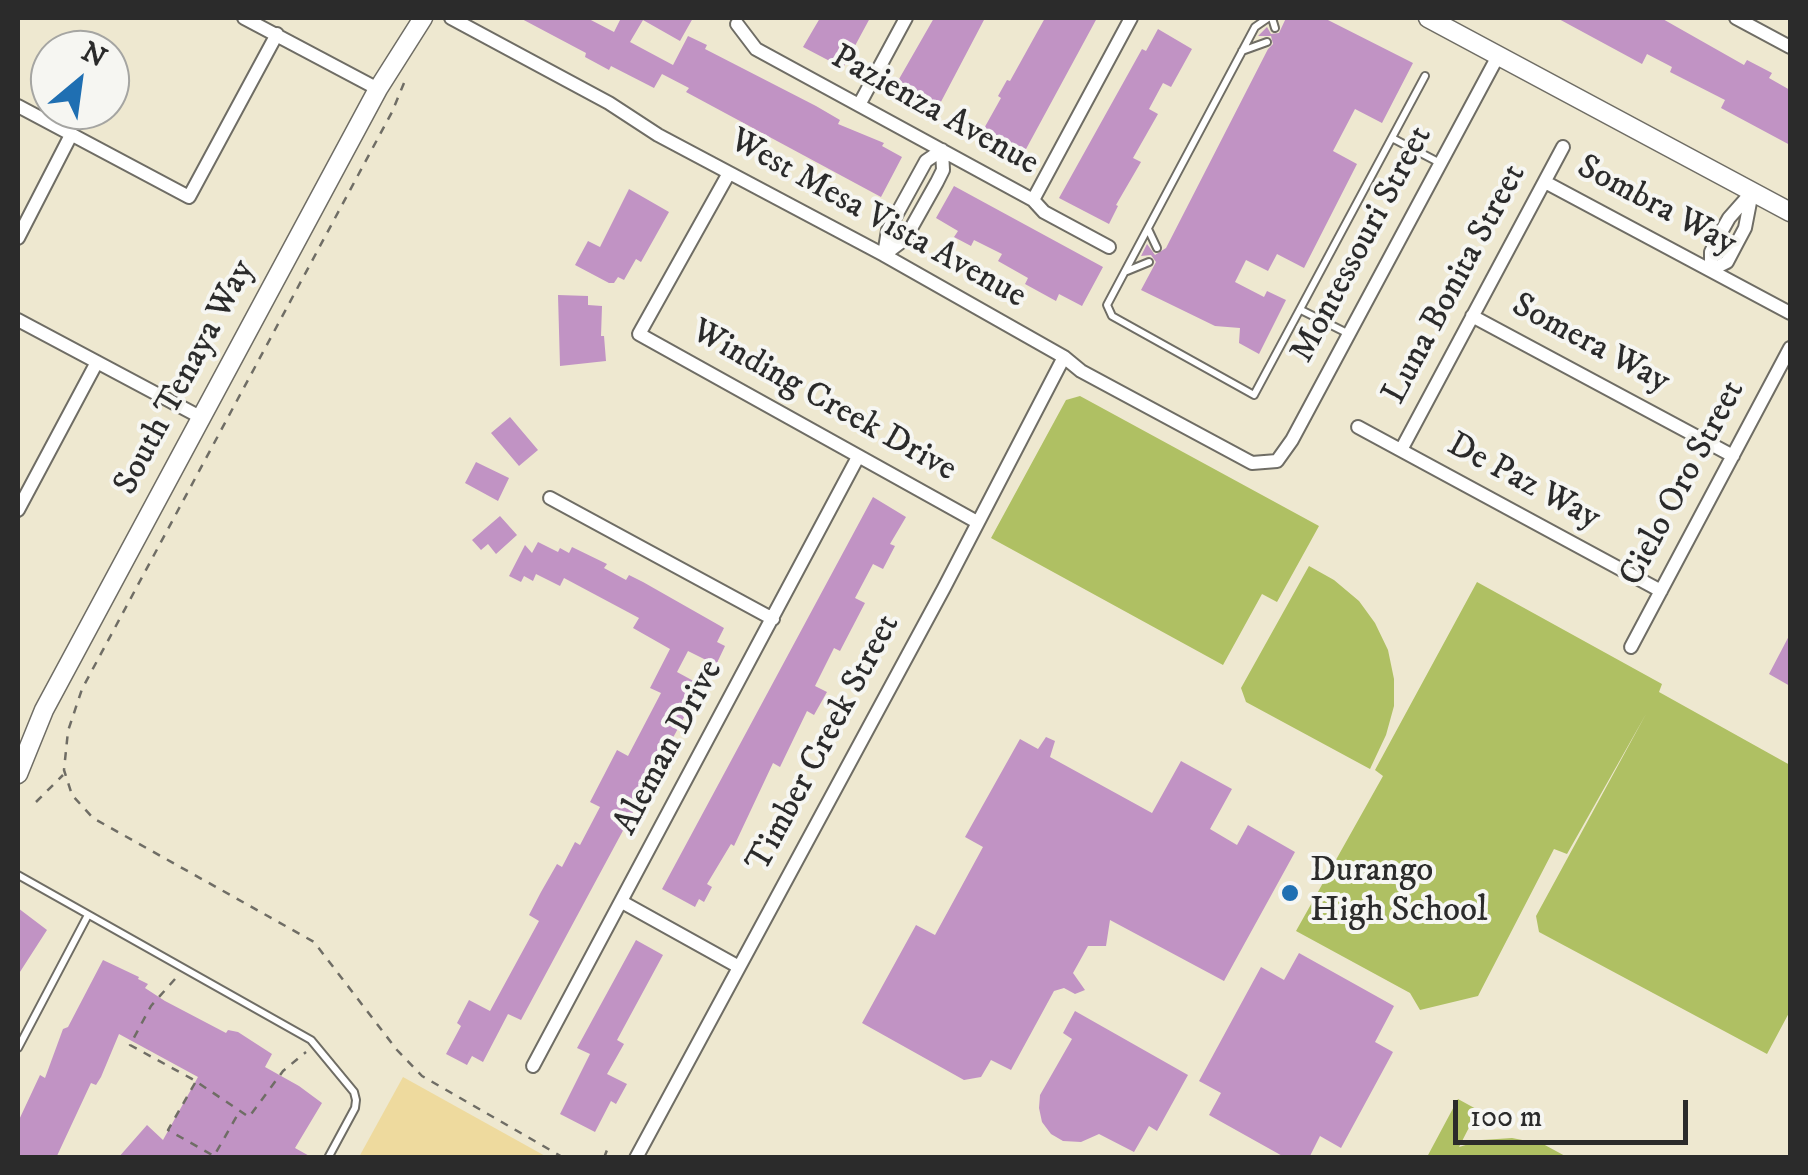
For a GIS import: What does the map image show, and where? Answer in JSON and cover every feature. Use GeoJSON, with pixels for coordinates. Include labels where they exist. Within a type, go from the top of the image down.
{"type":"FeatureCollection","features":[{"type":"Feature","properties":{"kind":"street"},"geometry":{"type":"LineString","coordinates":[[244,18],[378,89]]}},
{"type":"Feature","properties":{"kind":"street","name":"South Tenaya Way"},"geometry":{"type":"LineString","coordinates":[[18,774],[44,710],[378,89],[423,18]]}},
{"type":"Feature","properties":{"kind":"street","name":"West Mesa Vista Avenue"},"geometry":{"type":"LineString","coordinates":[[451,18],[1064,356],[1081,372],[1252,462],[1276,460]]}},
{"type":"Feature","properties":{"kind":"street"},"geometry":{"type":"LineString","coordinates":[[859,104],[906,18]]}},
{"type":"Feature","properties":{"kind":"street"},"geometry":{"type":"LineString","coordinates":[[1033,200],[1131,18]]}},
{"type":"Feature","properties":{"kind":"street"},"geometry":{"type":"LineString","coordinates":[[1428,18],[1790,212]]}},
{"type":"Feature","properties":{"kind":"street"},"geometry":{"type":"LineString","coordinates":[[1736,18],[1756,22],[1790,47]]}},
{"type":"Feature","properties":{"kind":"street","name":"Pazienza Avenue"},"geometry":{"type":"LineString","coordinates":[[737,24],[756,49],[1033,200],[1044,212],[1108,247]]}},
{"type":"Feature","properties":{"kind":"street"},"geometry":{"type":"LineString","coordinates":[[18,106],[189,197],[276,34]]}},
{"type":"Feature","properties":{"kind":"street","name":"Montessouri Street"},"geometry":{"type":"LineString","coordinates":[[1276,460],[1292,440],[1498,56]]}},
{"type":"Feature","properties":{"kind":"street"},"geometry":{"type":"LineString","coordinates":[[18,238],[71,135]]}},
{"type":"Feature","properties":{"kind":"street","name":"Luna Bonita Street"},"geometry":{"type":"LineString","coordinates":[[1400,450],[1563,147]]}},
{"type":"Feature","properties":{"kind":"street"},"geometry":{"type":"LineString","coordinates":[[884,255],[888,230],[926,161],[942,150]]}},
{"type":"Feature","properties":{"kind":"street","name":"Winding Creek Drive"},"geometry":{"type":"LineString","coordinates":[[729,172],[639,334],[977,522]]}},
{"type":"Feature","properties":{"kind":"street","name":"Sombra Way"},"geometry":{"type":"LineString","coordinates":[[1545,182],[1790,313]]}},
{"type":"Feature","properties":{"kind":"street"},"geometry":{"type":"LineString","coordinates":[[1752,192],[1745,228],[1728,262],[1711,270],[1710,252],[1752,192]]}},
{"type":"Feature","properties":{"kind":"street","name":"Somera Way"},"geometry":{"type":"LineString","coordinates":[[1472,316],[1733,456]]}},
{"type":"Feature","properties":{"kind":"street"},"geometry":{"type":"LineString","coordinates":[[18,320],[202,418]]}},
{"type":"Feature","properties":{"kind":"street","name":"Cielo Oro Street"},"geometry":{"type":"LineString","coordinates":[[1631,648],[1790,348]]}},
{"type":"Feature","properties":{"kind":"street","name":"Timber Creek Street"},"geometry":{"type":"LineString","coordinates":[[636,1158],[1064,356]]}},
{"type":"Feature","properties":{"kind":"street"},"geometry":{"type":"LineString","coordinates":[[18,510],[97,362]]}},
{"type":"Feature","properties":{"kind":"street","name":"De Paz Way"},"geometry":{"type":"LineString","coordinates":[[1358,428],[1661,591]]}},
{"type":"Feature","properties":{"kind":"street","name":"Aleman Drive"},"geometry":{"type":"LineString","coordinates":[[532,1066],[858,456]]}},
{"type":"Feature","properties":{"kind":"street"},"geometry":{"type":"LineString","coordinates":[[550,498],[772,619]]}},
{"type":"Feature","properties":{"kind":"street"},"geometry":{"type":"LineString","coordinates":[[622,902],[739,967]]}},
{"type":"Feature","properties":{"kind":"lane"},"geometry":{"type":"LineString","coordinates":[[1275,28],[1270,18],[1255,27],[1106,305],[1112,316],[1254,395],[1426,76]]}},
{"type":"Feature","properties":{"kind":"lane"},"geometry":{"type":"LineString","coordinates":[[1242,51],[1267,42]]}},
{"type":"Feature","properties":{"kind":"lane"},"geometry":{"type":"LineString","coordinates":[[1392,138],[1440,164]]}},
{"type":"Feature","properties":{"kind":"lane"},"geometry":{"type":"LineString","coordinates":[[1148,228],[1157,248]]}},
{"type":"Feature","properties":{"kind":"lane"},"geometry":{"type":"LineString","coordinates":[[1720,234],[1737,243]]}},
{"type":"Feature","properties":{"kind":"lane"},"geometry":{"type":"LineString","coordinates":[[1124,272],[1149,262]]}},
{"type":"Feature","properties":{"kind":"lane"},"geometry":{"type":"LineString","coordinates":[[1300,310],[1348,334]]}},
{"type":"Feature","properties":{"kind":"lane"},"geometry":{"type":"LineString","coordinates":[[18,876],[315,1044],[354,1092],[356,1100],[352,1116],[328,1158]]}},
{"type":"Feature","properties":{"kind":"lane"},"geometry":{"type":"LineString","coordinates":[[18,1048],[88,915]]}},
{"type":"Feature","properties":{"kind":"path"},"geometry":{"type":"LineString","coordinates":[[402,80],[404,88],[392,112],[77,700],[66,744],[64,774],[75,800],[99,822],[314,942],[397,1050],[422,1076],[564,1158]]}},
{"type":"Feature","properties":{"kind":"path"},"geometry":{"type":"LineString","coordinates":[[36,802],[64,774]]}},
{"type":"Feature","properties":{"kind":"path"},"geometry":{"type":"LineString","coordinates":[[182,968],[168,990],[151,1006],[130,1045],[196,1082],[241,1110],[214,1156],[168,1130],[196,1082]]}},
{"type":"Feature","properties":{"kind":"path"},"geometry":{"type":"LineString","coordinates":[[239,1112],[250,1118],[283,1071],[315,1044]]}},
{"type":"Feature","properties":{"kind":"path"},"geometry":{"type":"LineString","coordinates":[[604,1158],[607,1150]]}},
{"type":"Feature","properties":{"kind":"green space"},"geometry":{"type":"Polygon","coordinates":[[[1080,396],[1319,526],[1277,602],[1262,594],[1223,665],[991,538],[1066,400],[1080,396]]]}},
{"type":"Feature","properties":{"kind":"green space"},"geometry":{"type":"Polygon","coordinates":[[[1309,566],[1359,601],[1388,650],[1394,706],[1370,769],[1246,702],[1241,688],[1309,566]]]}},
{"type":"Feature","properties":{"kind":"green space"},"geometry":{"type":"Polygon","coordinates":[[[1477,582],[1662,684],[1659,692],[1790,765],[1790,1011],[1767,1054],[1539,932],[1536,916],[1646,714],[1567,854],[1554,849],[1478,996],[1420,1010],[1410,993],[1296,931],[1383,776],[1375,770],[1477,582]]]}},
{"type":"Feature","properties":{"kind":"green space"},"geometry":{"type":"Polygon","coordinates":[[[1458,1099],[1478,1110],[1459,1147],[1482,1140],[1512,1138],[1543,1144],[1567,1157],[1427,1157],[1458,1099]]]}},
{"type":"Feature","properties":{"kind":"sand"},"geometry":{"type":"Polygon","coordinates":[[[403,1077],[547,1157],[359,1157],[403,1077]]]}},
{"type":"Feature","properties":{"kind":"building"},"geometry":{"type":"Polygon","coordinates":[[[520,18],[587,18],[614,32],[621,18],[693,18],[680,41],[643,20],[630,42],[673,65],[688,36],[707,45],[705,49],[840,120],[838,124],[884,143],[882,146],[902,157],[881,197],[686,92],[689,88],[662,74],[654,88],[611,66],[609,70],[585,57],[586,53],[520,18]]]}},
{"type":"Feature","properties":{"kind":"building"},"geometry":{"type":"Polygon","coordinates":[[[820,18],[870,18],[843,68],[803,47],[820,18]]]}},
{"type":"Feature","properties":{"kind":"building"},"geometry":{"type":"Polygon","coordinates":[[[934,18],[985,18],[933,117],[891,93],[934,18]]]}},
{"type":"Feature","properties":{"kind":"building"},"geometry":{"type":"Polygon","coordinates":[[[1045,18],[1097,18],[1019,162],[977,141],[1001,98],[998,96],[1045,18]]]}},
{"type":"Feature","properties":{"kind":"building"},"geometry":{"type":"Polygon","coordinates":[[[1286,18],[1324,18],[1413,63],[1382,123],[1355,109],[1333,151],[1357,164],[1304,268],[1277,254],[1268,271],[1246,260],[1235,282],[1264,297],[1267,291],[1286,300],[1259,354],[1239,343],[1240,328],[1215,326],[1141,290],[1156,262],[1151,255],[1141,256],[1147,244],[1155,255],[1166,248],[1273,44],[1271,36],[1258,36],[1267,27],[1271,34],[1279,33],[1286,18]]]}},
{"type":"Feature","properties":{"kind":"building"},"geometry":{"type":"Polygon","coordinates":[[[1557,18],[1661,18],[1744,65],[1747,60],[1772,73],[1769,78],[1790,90],[1790,145],[1721,108],[1725,100],[1670,72],[1672,67],[1647,54],[1642,64],[1557,18]]]}},
{"type":"Feature","properties":{"kind":"building"},"geometry":{"type":"Polygon","coordinates":[[[1158,29],[1192,49],[1171,87],[1163,83],[1149,109],[1158,114],[1133,158],[1141,162],[1109,224],[1059,198],[1142,49],[1146,51],[1158,29]]]}},
{"type":"Feature","properties":{"kind":"building"},"geometry":{"type":"Polygon","coordinates":[[[954,186],[1103,267],[1082,306],[1059,294],[1056,301],[1025,284],[1028,278],[998,261],[1002,254],[974,240],[971,246],[954,237],[958,231],[936,218],[954,186]]]}},
{"type":"Feature","properties":{"kind":"building"},"geometry":{"type":"Polygon","coordinates":[[[629,189],[669,212],[641,262],[636,259],[624,280],[618,277],[609,283],[575,265],[588,241],[600,247],[629,189]]]}},
{"type":"Feature","properties":{"kind":"building"},"geometry":{"type":"Polygon","coordinates":[[[558,295],[588,296],[588,305],[602,306],[601,336],[606,361],[560,366],[558,295]]]}},
{"type":"Feature","properties":{"kind":"building"},"geometry":{"type":"Polygon","coordinates":[[[510,417],[538,450],[519,466],[491,433],[510,417]]]}},
{"type":"Feature","properties":{"kind":"building"},"geometry":{"type":"Polygon","coordinates":[[[476,462],[509,478],[498,501],[465,483],[476,462]]]}},
{"type":"Feature","properties":{"kind":"building"},"geometry":{"type":"Polygon","coordinates":[[[873,497],[906,517],[890,544],[895,546],[883,569],[873,564],[855,598],[865,603],[840,651],[834,648],[815,686],[827,692],[814,715],[807,711],[780,767],[773,763],[734,846],[731,844],[707,884],[712,887],[704,902],[699,899],[695,907],[662,889],[873,497]]]}},
{"type":"Feature","properties":{"kind":"building"},"geometry":{"type":"Polygon","coordinates":[[[500,516],[517,535],[496,554],[488,544],[481,550],[472,540],[500,516]]]}},
{"type":"Feature","properties":{"kind":"building"},"geometry":{"type":"Polygon","coordinates":[[[538,542],[558,552],[560,548],[569,553],[572,547],[607,564],[604,568],[626,580],[629,575],[643,582],[724,628],[717,642],[725,646],[716,665],[688,651],[677,672],[701,685],[689,708],[521,1020],[508,1014],[483,1062],[472,1056],[467,1065],[446,1054],[461,1026],[457,1023],[469,1000],[490,1011],[539,921],[529,915],[541,892],[557,864],[562,867],[575,842],[580,845],[600,807],[590,802],[617,750],[628,756],[661,693],[650,688],[670,649],[633,628],[639,618],[564,578],[560,586],[536,574],[533,581],[524,576],[521,582],[509,576],[525,545],[532,553],[538,542]]]}},
{"type":"Feature","properties":{"kind":"building"},"geometry":{"type":"Polygon","coordinates":[[[1790,634],[1790,686],[1769,674],[1790,634]]]}},
{"type":"Feature","properties":{"kind":"building"},"geometry":{"type":"Polygon","coordinates":[[[1046,737],[1055,741],[1050,757],[1152,813],[1181,761],[1232,789],[1210,829],[1237,845],[1248,825],[1295,852],[1224,981],[1110,920],[1106,946],[1088,946],[1073,973],[1085,990],[1075,994],[1064,988],[1054,991],[1011,1070],[991,1060],[981,1077],[964,1080],[862,1023],[916,925],[935,935],[983,847],[965,837],[1020,739],[1038,749],[1046,737]]]}},
{"type":"Feature","properties":{"kind":"building"},"geometry":{"type":"Polygon","coordinates":[[[18,908],[47,930],[18,975],[18,908]]]}},
{"type":"Feature","properties":{"kind":"building"},"geometry":{"type":"Polygon","coordinates":[[[636,940],[663,955],[617,1040],[624,1044],[607,1074],[627,1084],[616,1104],[611,1101],[595,1132],[560,1114],[590,1054],[577,1048],[636,940]]]}},
{"type":"Feature","properties":{"kind":"building"},"geometry":{"type":"Polygon","coordinates":[[[1299,953],[1394,1006],[1375,1042],[1393,1052],[1341,1148],[1320,1136],[1309,1158],[1286,1158],[1209,1115],[1221,1093],[1199,1081],[1261,967],[1284,980],[1299,953]]]}},
{"type":"Feature","properties":{"kind":"building"},"geometry":{"type":"Polygon","coordinates":[[[103,960],[139,977],[148,984],[145,988],[165,1001],[226,1033],[238,1032],[272,1054],[265,1067],[322,1103],[295,1148],[313,1158],[118,1158],[147,1125],[163,1140],[198,1077],[119,1034],[101,1077],[96,1085],[91,1083],[56,1158],[18,1158],[18,1122],[40,1075],[45,1078],[63,1029],[68,1027],[103,960]]]}},
{"type":"Feature","properties":{"kind":"building"},"geometry":{"type":"Polygon","coordinates":[[[1075,1011],[1188,1075],[1157,1131],[1149,1126],[1134,1152],[1099,1134],[1081,1142],[1063,1141],[1042,1122],[1040,1095],[1072,1039],[1063,1033],[1075,1011]]]}},
{"type":"Feature","properties":{"kind":"place","name":"Durango High School"},"geometry":{"type":"Point","coordinates":[1290,893]}}]}
